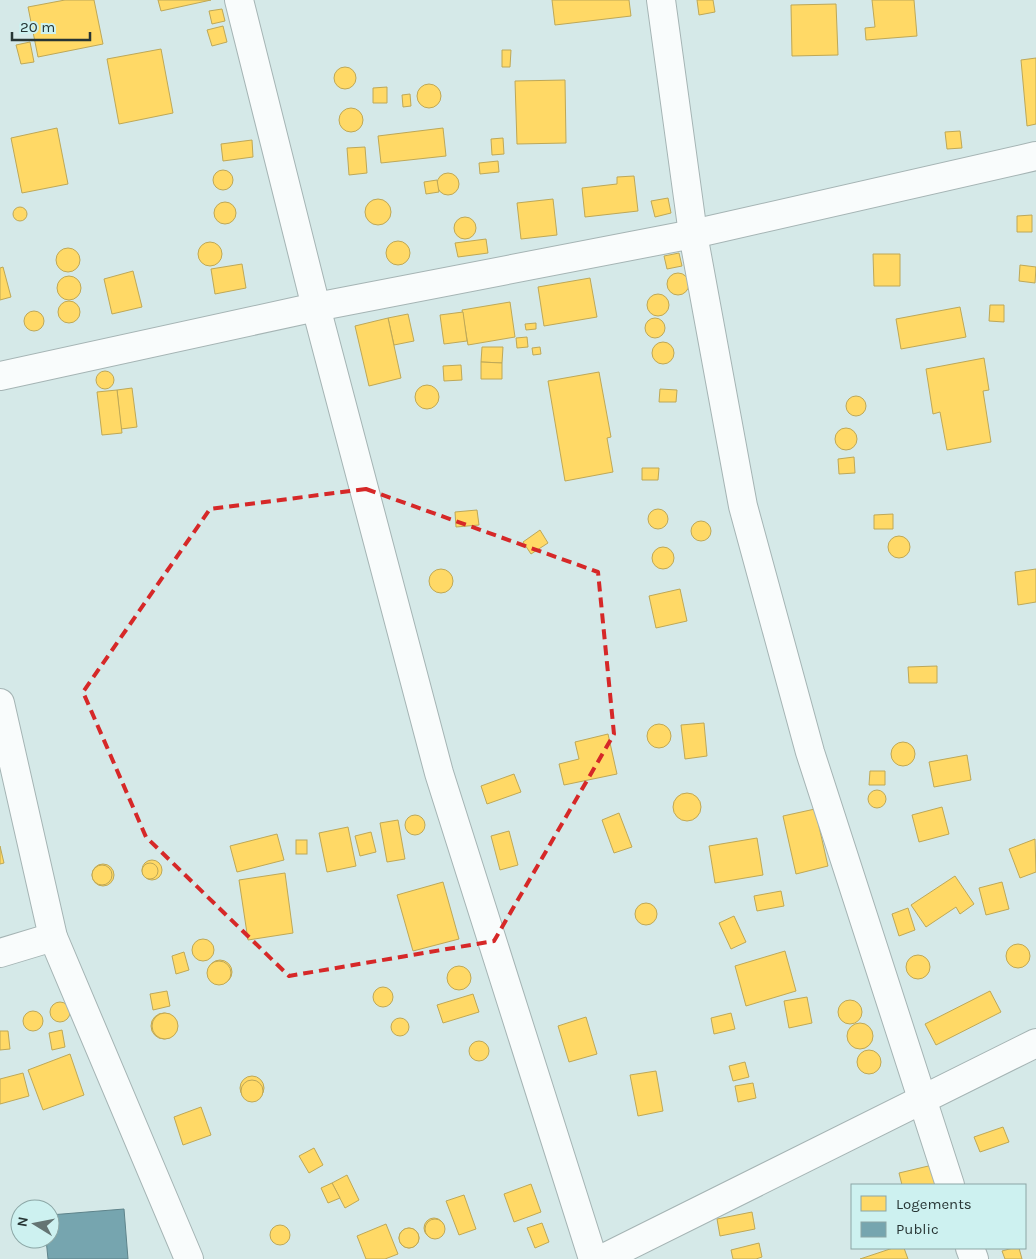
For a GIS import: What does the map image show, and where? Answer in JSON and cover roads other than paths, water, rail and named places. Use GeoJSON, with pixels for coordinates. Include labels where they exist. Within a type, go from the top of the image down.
{"type":"FeatureCollection","features":[{"type":"Feature","properties":{"kind":"street"},"geometry":{"type":"LineString","coordinates":[[238,0],[316,307],[439,773],[593,1259]]}},
{"type":"Feature","properties":{"kind":"street"},"geometry":{"type":"LineString","coordinates":[[661,0],[693,234],[743,506],[810,752],[950,1184]]}},
{"type":"Feature","properties":{"kind":"street"},"geometry":{"type":"LineString","coordinates":[[0,376],[316,307],[693,234],[1036,156]]}},
{"type":"Feature","properties":{"kind":"street"},"geometry":{"type":"LineString","coordinates":[[0,703],[53,937],[189,1259]]}},
{"type":"Feature","properties":{"kind":"street"},"geometry":{"type":"LineString","coordinates":[[0,953],[53,937]]}},
{"type":"Feature","properties":{"kind":"street"},"geometry":{"type":"LineString","coordinates":[[602,1259],[1036,1043]]}}]}
